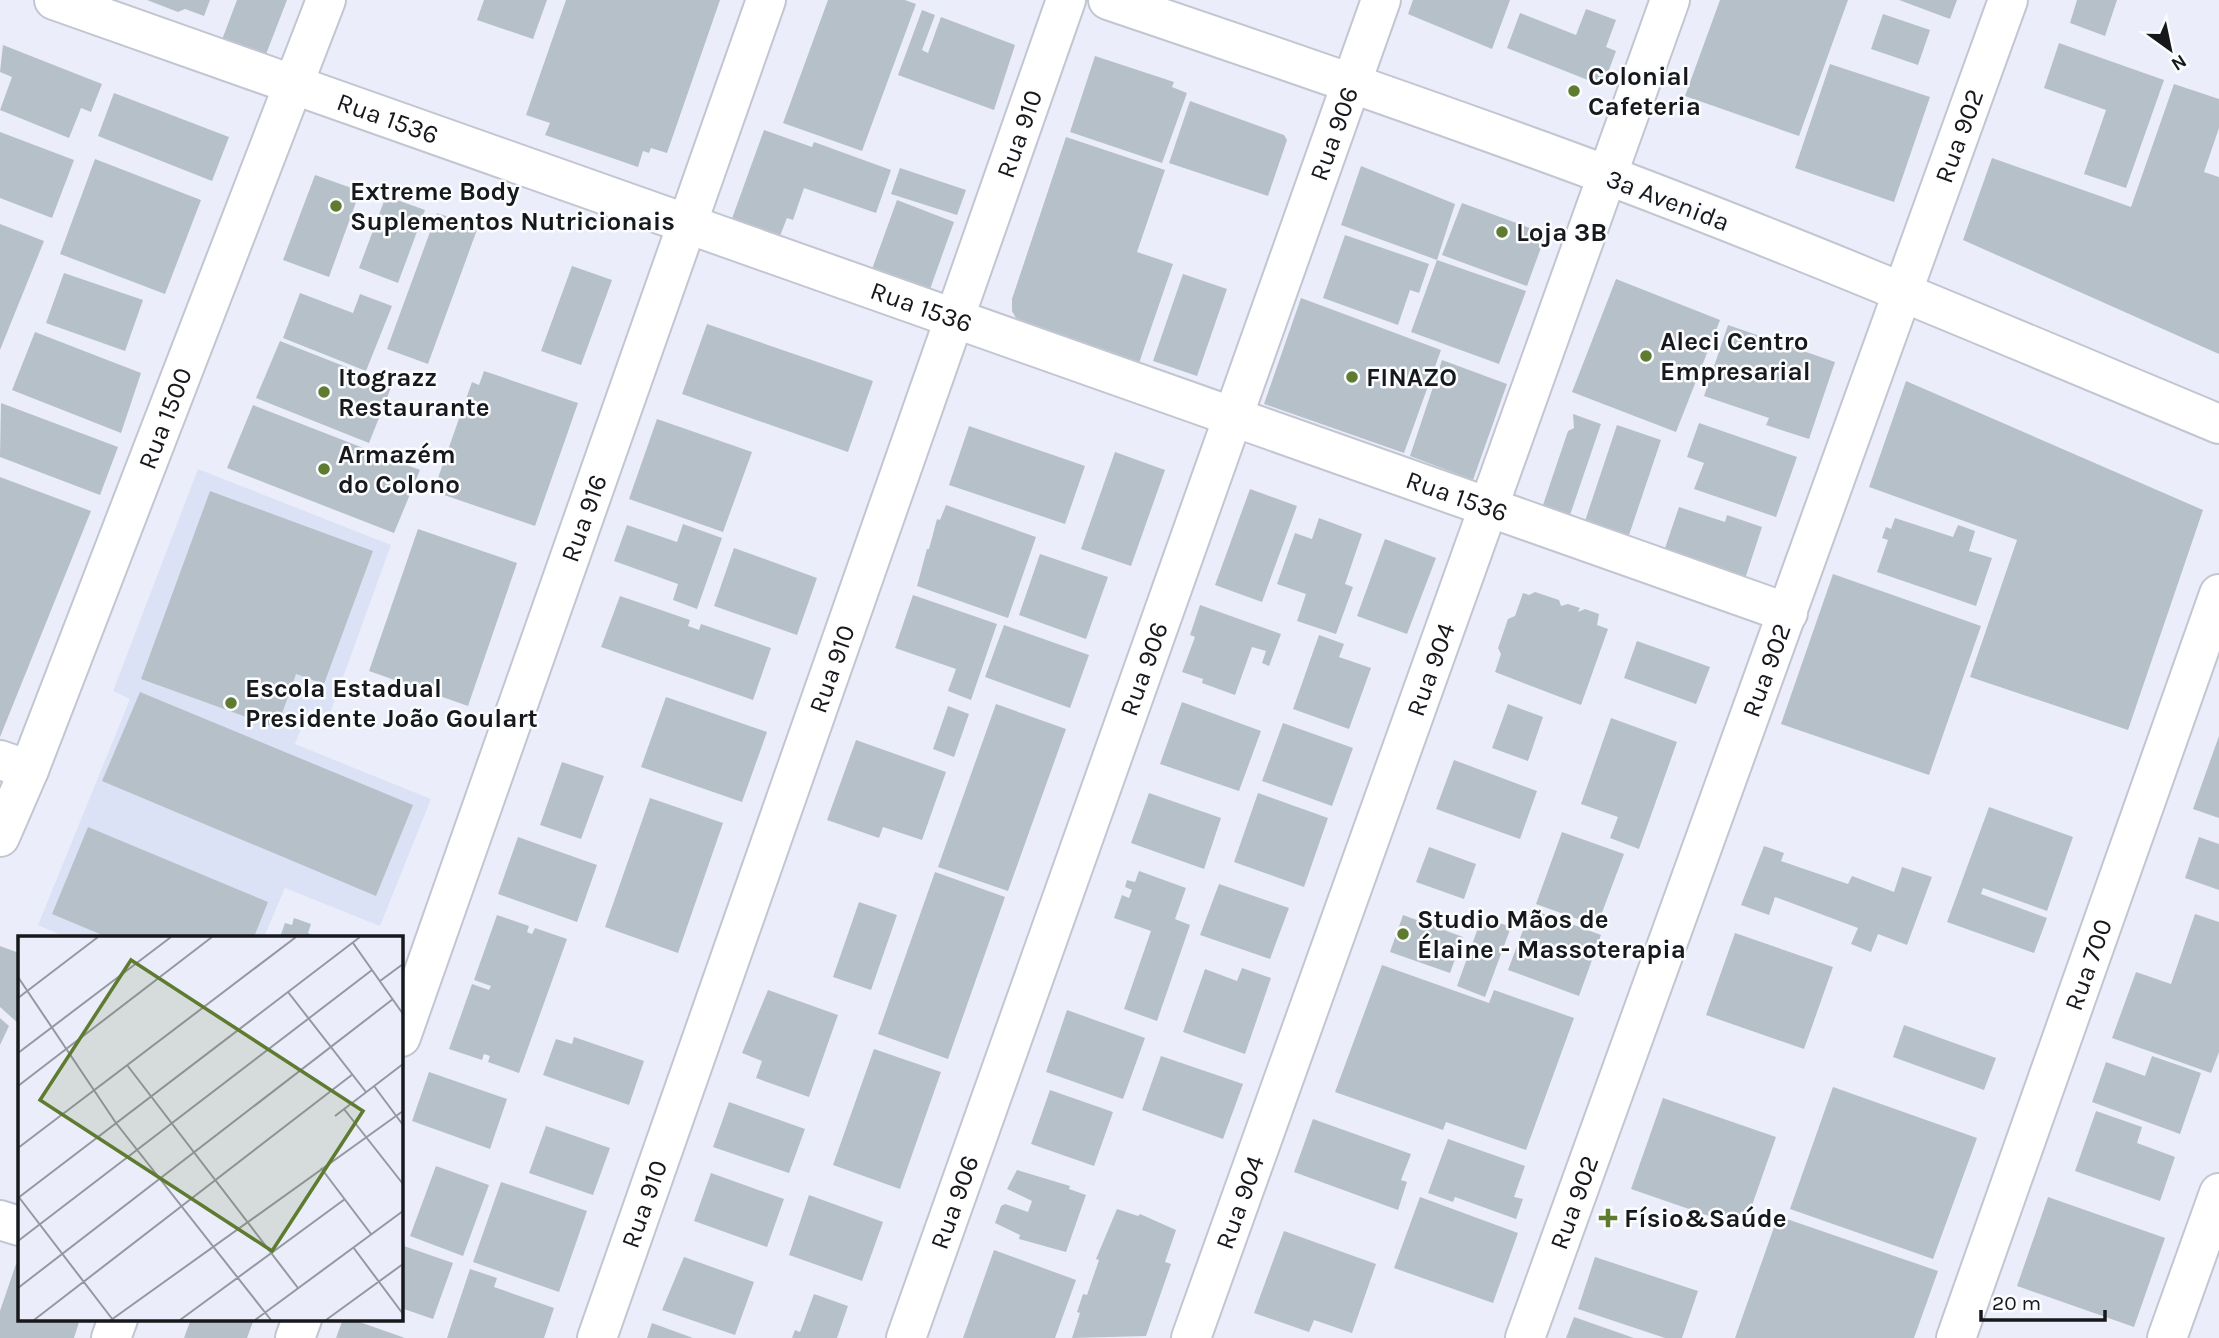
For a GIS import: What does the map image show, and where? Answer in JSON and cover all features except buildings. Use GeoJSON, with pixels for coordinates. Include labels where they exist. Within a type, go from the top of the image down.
{"type":"FeatureCollection","features":[{"type":"Feature","properties":{"kind":"street","name":"Rua 1536"},"geometry":{"type":"LineString","coordinates":[[54,0],[1788,613]]}},
{"type":"Feature","properties":{"kind":"street","name":"Rua 1500"},"geometry":{"type":"LineString","coordinates":[[0,837],[15,765],[294,85],[326,0]]}},
{"type":"Feature","properties":{"kind":"street","name":"Rua 916"},"geometry":{"type":"LineString","coordinates":[[402,1034],[766,0]]}},
{"type":"Feature","properties":{"kind":"street","name":"Rua 910"},"geometry":{"type":"LineString","coordinates":[[597,1338],[1066,0]]}},
{"type":"Feature","properties":{"kind":"street","name":"3ª Avenida"},"geometry":{"type":"LineString","coordinates":[[1108,0],[1352,82],[1606,175],[1905,293],[2219,424]]}},
{"type":"Feature","properties":{"kind":"street","name":"Rua 906"},"geometry":{"type":"LineString","coordinates":[[906,1338],[1381,0]]}},
{"type":"Feature","properties":{"kind":"street","name":"Rua 904"},"geometry":{"type":"LineString","coordinates":[[1191,1338],[1670,0]]}},
{"type":"Feature","properties":{"kind":"street","name":"Rua 902"},"geometry":{"type":"LineString","coordinates":[[1525,1338],[1905,293],[2008,0]]}},
{"type":"Feature","properties":{"kind":"street","name":"Rua 700"},"geometry":{"type":"LineString","coordinates":[[1956,1338],[2219,594]]}},
{"type":"Feature","properties":{"kind":"street"},"geometry":{"type":"LineString","coordinates":[[2166,1338],[2219,1193]]}},
{"type":"Feature","properties":{"kind":"street"},"geometry":{"type":"LineString","coordinates":[[0,1220],[18,1226]]}},
{"type":"Feature","properties":{"kind":"street"},"geometry":{"type":"LineString","coordinates":[[111,1338],[118,1320]]}},
{"type":"Feature","properties":{"kind":"street"},"geometry":{"type":"LineString","coordinates":[[295,1338],[302,1320]]}},
{"type":"Feature","properties":{"kind":"shaded area","name":"Escola Estadual Presidente João Goulart"},"geometry":{"type":"Polygon","coordinates":[[[198,469],[391,545],[329,716],[309,709],[295,744],[431,799],[380,926],[285,888],[264,936],[63,936],[38,925],[130,699],[113,691],[198,469]]]}},
{"type":"Feature","properties":{"kind":"place","name":"Colonial Cafeteria"},"geometry":{"type":"Point","coordinates":[1574,91]}},
{"type":"Feature","properties":{"kind":"place","name":"Extreme Body Suplementos Nutricionais"},"geometry":{"type":"Point","coordinates":[336,206]}},
{"type":"Feature","properties":{"kind":"place","name":"Loja 3B"},"geometry":{"type":"Point","coordinates":[1502,232]}},
{"type":"Feature","properties":{"kind":"place","name":"Aleci Centro Empresarial"},"geometry":{"type":"Point","coordinates":[1646,356]}},
{"type":"Feature","properties":{"kind":"place","name":"FINAZO"},"geometry":{"type":"Point","coordinates":[1352,377]}},
{"type":"Feature","properties":{"kind":"place","name":"Itograzz Restaurante"},"geometry":{"type":"Point","coordinates":[324,392]}},
{"type":"Feature","properties":{"kind":"place","name":"Armazém do Colono"},"geometry":{"type":"Point","coordinates":[324,469]}},
{"type":"Feature","properties":{"kind":"place","name":"Escola Estadual Presidente João Goulart"},"geometry":{"type":"Point","coordinates":[231,703]}},
{"type":"Feature","properties":{"kind":"place","name":"Studio Mãos de Élaine - Massoterapia"},"geometry":{"type":"Point","coordinates":[1403,934]}},
{"type":"Feature","properties":{"kind":"place","name":"Físio&Saúde"},"geometry":{"type":"Point","coordinates":[1608,1218]}}]}
